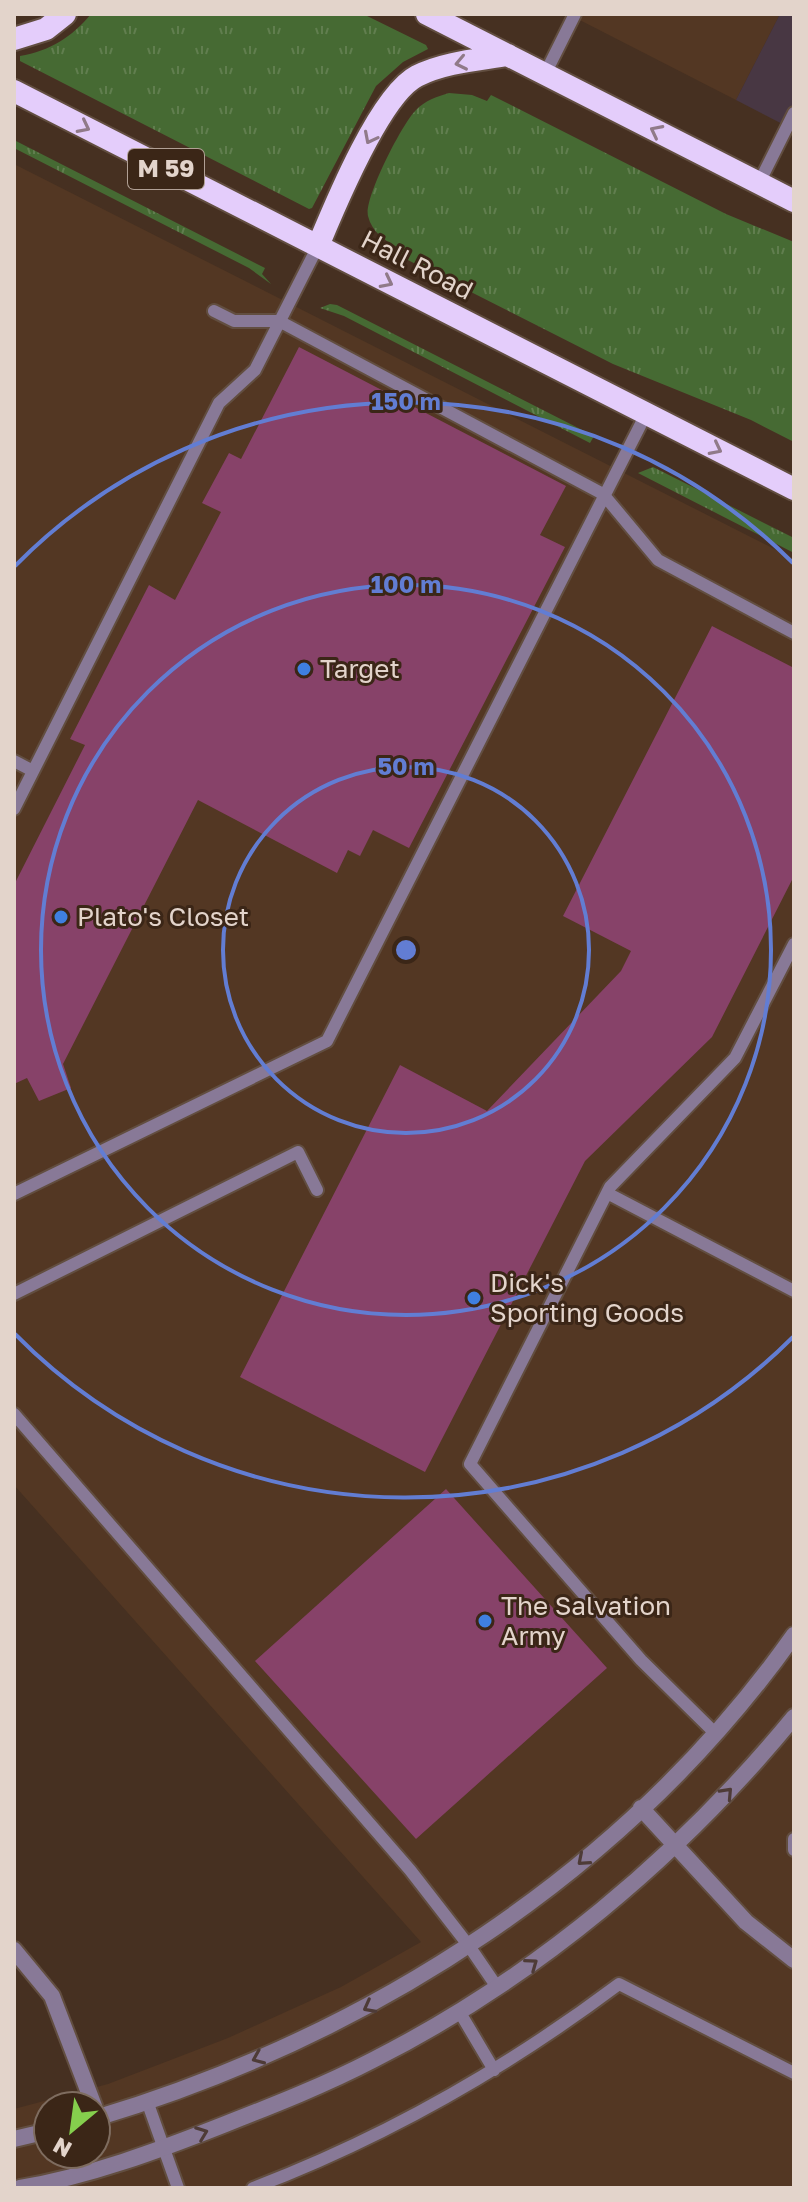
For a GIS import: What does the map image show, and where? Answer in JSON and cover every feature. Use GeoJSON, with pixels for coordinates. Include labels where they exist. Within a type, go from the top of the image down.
{"type":"FeatureCollection","features":[{"type":"Feature","properties":{"kind":"highway"},"geometry":{"type":"LineString","coordinates":[[14,39],[46,29],[65,14]]}},
{"type":"Feature","properties":{"kind":"highway"},"geometry":{"type":"LineString","coordinates":[[427,14],[794,201]]}},
{"type":"Feature","properties":{"kind":"highway"},"geometry":{"type":"LineString","coordinates":[[318,246],[383,111],[403,85],[433,70],[508,55]]}},
{"type":"Feature","properties":{"kind":"highway","name":"Hall Road"},"geometry":{"type":"LineString","coordinates":[[14,91],[794,489]]}},
{"type":"Feature","properties":{"kind":"street"},"geometry":{"type":"LineString","coordinates":[[112,2109],[147,2101],[329,2027],[400,1990],[469,1946],[535,1899],[641,1808],[715,1733],[794,1635]]}},
{"type":"Feature","properties":{"kind":"street"},"geometry":{"type":"LineString","coordinates":[[20,2188],[69,2178],[164,2148],[330,2081],[459,2011],[568,1937],[674,1846],[794,1717]]}},
{"type":"Feature","properties":{"kind":"street"},"geometry":{"type":"LineString","coordinates":[[641,1808],[746,1922],[794,1960]]}},
{"type":"Feature","properties":{"kind":"street"},"geometry":{"type":"LineString","coordinates":[[14,1950],[52,1996],[87,2090]]}},
{"type":"Feature","properties":{"kind":"lane"},"geometry":{"type":"LineString","coordinates":[[545,74],[575,14]]}},
{"type":"Feature","properties":{"kind":"lane"},"geometry":{"type":"LineString","coordinates":[[759,183],[794,113]]}},
{"type":"Feature","properties":{"kind":"lane"},"geometry":{"type":"LineString","coordinates":[[14,809],[219,403],[255,370],[318,246]]}},
{"type":"Feature","properties":{"kind":"lane"},"geometry":{"type":"LineString","coordinates":[[214,311],[234,321],[279,321],[603,494],[658,560],[794,633]]}},
{"type":"Feature","properties":{"kind":"lane"},"geometry":{"type":"LineString","coordinates":[[14,1194],[327,1041],[646,414]]}},
{"type":"Feature","properties":{"kind":"lane"},"geometry":{"type":"LineString","coordinates":[[14,761],[33,771]]}},
{"type":"Feature","properties":{"kind":"lane"},"geometry":{"type":"LineString","coordinates":[[715,1733],[641,1660],[470,1464],[610,1187],[735,1058],[794,944]]}},
{"type":"Feature","properties":{"kind":"lane"},"geometry":{"type":"LineString","coordinates":[[14,1294],[298,1152],[317,1190]]}},
{"type":"Feature","properties":{"kind":"lane"},"geometry":{"type":"LineString","coordinates":[[607,1193],[794,1291]]}},
{"type":"Feature","properties":{"kind":"lane"},"geometry":{"type":"LineString","coordinates":[[14,1414],[410,1870],[497,1987]]}},
{"type":"Feature","properties":{"kind":"lane"},"geometry":{"type":"LineString","coordinates":[[794,1839],[794,1850]]}},
{"type":"Feature","properties":{"kind":"lane"},"geometry":{"type":"LineString","coordinates":[[253,2188],[353,2146],[494,2070],[619,1984],[792,2068]]}},
{"type":"Feature","properties":{"kind":"lane"},"geometry":{"type":"LineString","coordinates":[[459,2011],[494,2070]]}},
{"type":"Feature","properties":{"kind":"lane"},"geometry":{"type":"LineString","coordinates":[[147,2101],[178,2188]]}},
{"type":"Feature","properties":{"kind":"shaded area"},"geometry":{"type":"Polygon","coordinates":[[[568,14],[780,14],[736,100],[568,14]]]}},
{"type":"Feature","properties":{"kind":"shaded area"},"geometry":{"type":"Polygon","coordinates":[[[780,14],[794,14],[794,130],[736,100],[780,14]]]}},
{"type":"Feature","properties":{"kind":"shaded area"},"geometry":{"type":"Polygon","coordinates":[[[14,164],[794,559],[794,2188],[14,2188],[14,2109],[32,2104],[32,2170],[112,2170],[112,2090],[85,2090],[228,2038],[341,1987],[421,1942],[14,1485],[14,164]]]}},
{"type":"Feature","properties":{"kind":"green space"},"geometry":{"type":"Polygon","coordinates":[[[91,14],[363,14],[426,45],[428,49],[403,62],[376,86],[309,209],[20,61],[20,56],[60,42],[91,14]]]}},
{"type":"Feature","properties":{"kind":"green space"},"geometry":{"type":"Polygon","coordinates":[[[449,93],[472,95],[487,101],[491,95],[726,214],[794,242],[794,442],[751,420],[613,364],[394,253],[397,247],[379,235],[370,222],[368,207],[372,194],[385,162],[416,110],[449,93]]]}},
{"type":"Feature","properties":{"kind":"green space"},"geometry":{"type":"Polygon","coordinates":[[[14,140],[265,268],[262,274],[271,284],[249,268],[14,148],[14,140]]]}},
{"type":"Feature","properties":{"kind":"green space"},"geometry":{"type":"Polygon","coordinates":[[[330,304],[594,436],[590,443],[344,316],[320,308],[330,304]]]}},
{"type":"Feature","properties":{"kind":"green space"},"geometry":{"type":"Polygon","coordinates":[[[653,467],[794,538],[794,553],[638,473],[653,467]]]}},
{"type":"Feature","properties":{"kind":"building","name":"Target"},"geometry":{"type":"Polygon","coordinates":[[[299,347],[566,486],[540,535],[565,547],[409,848],[373,830],[360,856],[348,850],[337,873],[198,800],[63,1064],[71,1088],[39,1101],[27,1078],[14,1084],[14,885],[85,745],[70,739],[149,585],[175,600],[221,512],[202,503],[229,453],[241,459],[299,347]]]}},
{"type":"Feature","properties":{"kind":"building"},"geometry":{"type":"Polygon","coordinates":[[[712,626],[794,668],[794,876],[712,1037],[585,1161],[425,1472],[240,1377],[400,1065],[487,1111],[621,971],[631,951],[563,916],[712,626]]]}},
{"type":"Feature","properties":{"kind":"building"},"geometry":{"type":"Polygon","coordinates":[[[446,1489],[607,1668],[416,1839],[255,1661],[446,1489]]]}},
{"type":"Feature","properties":{"kind":"place","name":"Target"},"geometry":{"type":"Point","coordinates":[304,669]}},
{"type":"Feature","properties":{"kind":"place","name":"Plato's Closet"},"geometry":{"type":"Point","coordinates":[61,917]}},
{"type":"Feature","properties":{"kind":"place","name":"Dick's Sporting Goods"},"geometry":{"type":"Point","coordinates":[474,1298]}},
{"type":"Feature","properties":{"kind":"place","name":"The Salvation Army"},"geometry":{"type":"Point","coordinates":[485,1621]}}]}
